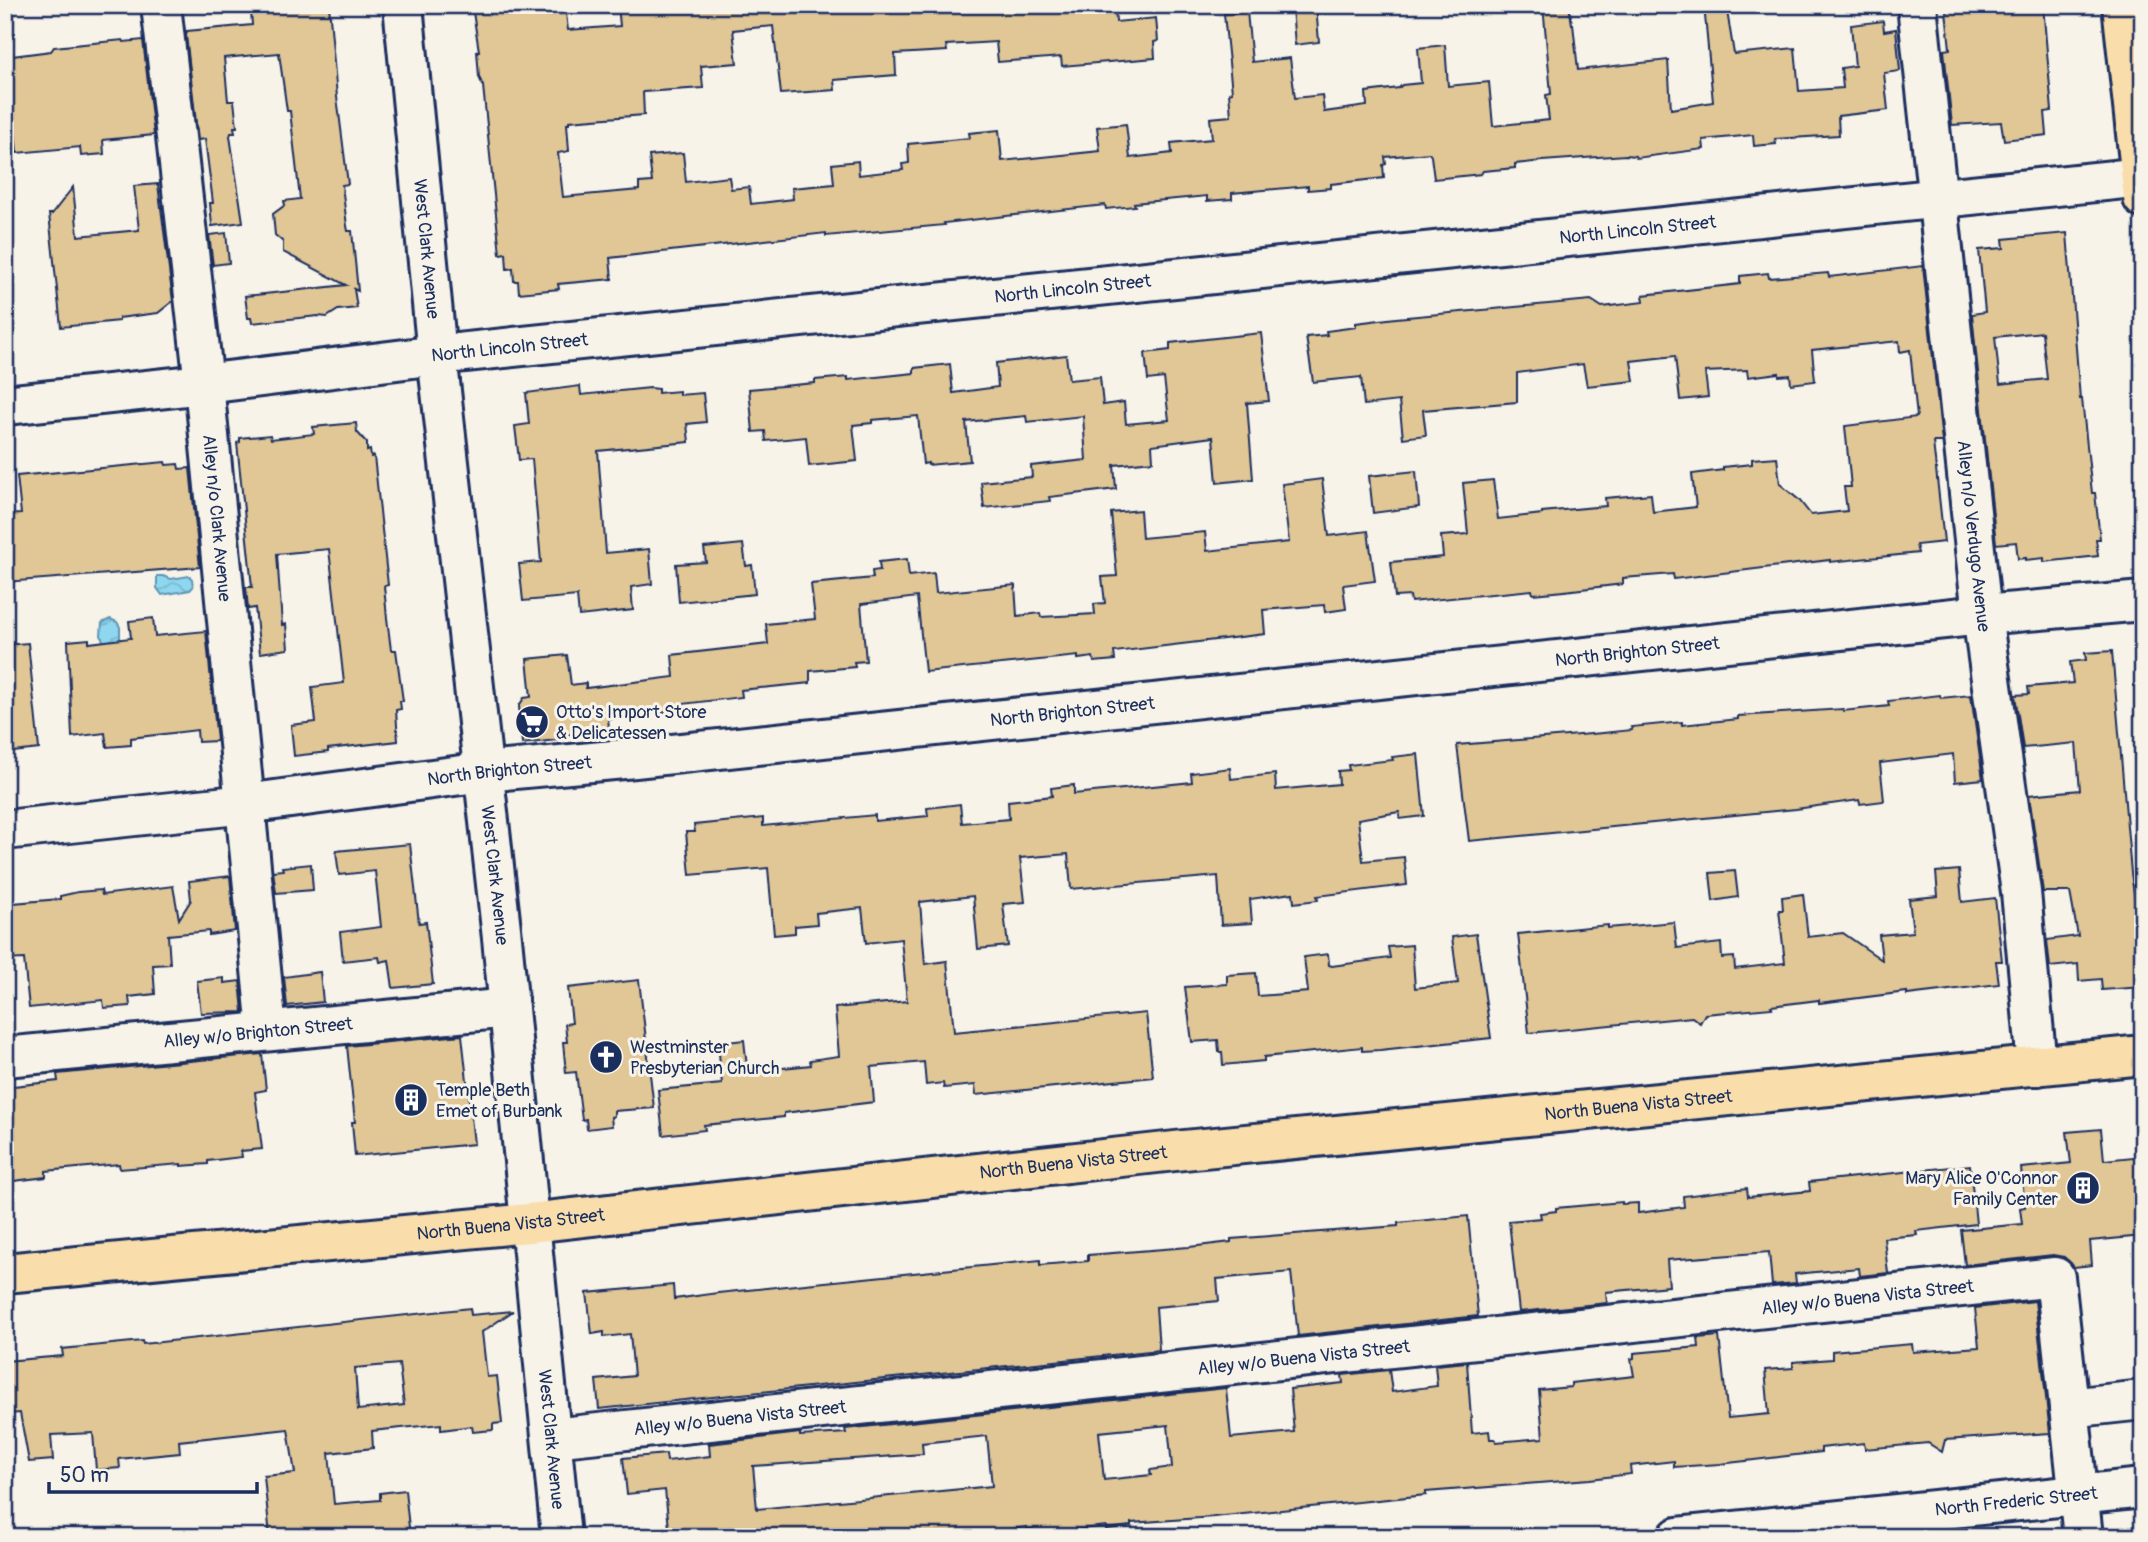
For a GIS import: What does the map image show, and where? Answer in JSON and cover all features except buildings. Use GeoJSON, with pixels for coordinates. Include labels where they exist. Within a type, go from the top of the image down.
{"type":"FeatureCollection","features":[{"type":"Feature","properties":{"kind":"main road"},"geometry":{"type":"LineString","coordinates":[[2122,5],[2142,184]]}},
{"type":"Feature","properties":{"kind":"main road","name":"North Buena Vista Street"},"geometry":{"type":"LineString","coordinates":[[5,1273],[528,1223],[1170,1152],[2143,1055]]}},
{"type":"Feature","properties":{"kind":"street","name":"Alley n/o Clark Avenue"},"geometry":{"type":"LineString","coordinates":[[161,5],[204,384],[267,1031]]}},
{"type":"Feature","properties":{"kind":"street","name":"West Clark Avenue"},"geometry":{"type":"LineString","coordinates":[[403,5],[437,355],[509,1008],[528,1223],[561,1537]]}},
{"type":"Feature","properties":{"kind":"street","name":"Alley n/o Verdugo Avenue"},"geometry":{"type":"LineString","coordinates":[[1917,5],[1982,615],[2021,892],[2037,1066]]}},
{"type":"Feature","properties":{"kind":"street","name":"North Lincoln Street"},"geometry":{"type":"LineString","coordinates":[[5,405],[437,355],[1937,197],[2142,184]]}},
{"type":"Feature","properties":{"kind":"street","name":"North Brighton Street"},"geometry":{"type":"LineString","coordinates":[[5,830],[246,804],[484,772],[649,757],[1982,615],[2143,601]]}},
{"type":"Feature","properties":{"kind":"street","name":"Alley w/o Brighton Street"},"geometry":{"type":"LineString","coordinates":[[5,1058],[509,1008]]}},
{"type":"Feature","properties":{"kind":"street","name":"Alley w/o Buena Vista Street"},"geometry":{"type":"LineString","coordinates":[[552,1438],[2055,1277],[2069,1408]]}},
{"type":"Feature","properties":{"kind":"street"},"geometry":{"type":"LineString","coordinates":[[2083,1537],[2069,1408],[2143,1400]]}},
{"type":"Feature","properties":{"kind":"street","name":"North Frederic Street"},"geometry":{"type":"LineString","coordinates":[[1678,1537],[2143,1488]]}},
{"type":"Feature","properties":{"kind":"water"},"geometry":{"type":"Polygon","coordinates":[[[157,576],[171,579],[189,576],[193,587],[190,590],[162,595],[157,588],[157,576]]]}},
{"type":"Feature","properties":{"kind":"water"},"geometry":{"type":"Polygon","coordinates":[[[110,619],[120,627],[120,644],[104,644],[101,635],[102,623],[110,619]]]}},
{"type":"Feature","properties":{"kind":"place","name":"Otto's Import Store & Delicatessen"},"geometry":{"type":"Point","coordinates":[532,722]}},
{"type":"Feature","properties":{"kind":"place","name":"Westminster Presbyterian Church"},"geometry":{"type":"Point","coordinates":[606,1057]}},
{"type":"Feature","properties":{"kind":"place","name":"Temple Beth Emet of Burbank"},"geometry":{"type":"Point","coordinates":[411,1100]}},
{"type":"Feature","properties":{"kind":"place","name":"Mary Alice O'Connor Family Center"},"geometry":{"type":"Point","coordinates":[2083,1188]}}]}
